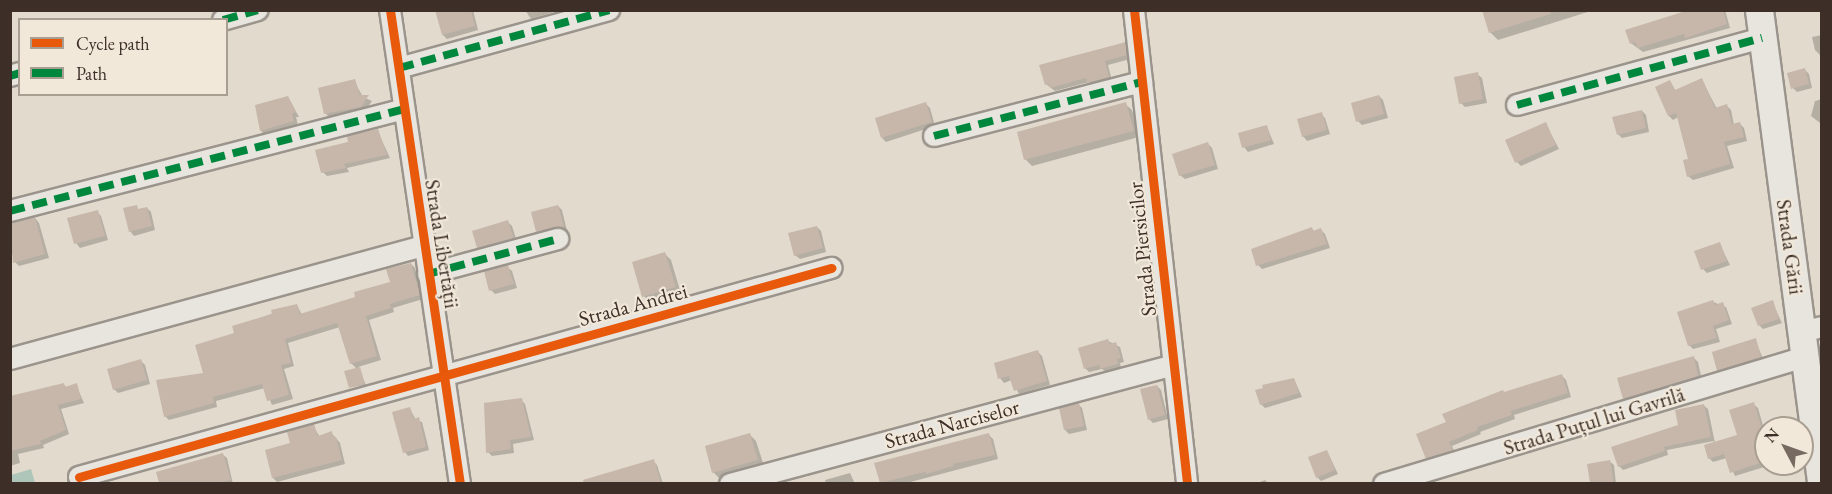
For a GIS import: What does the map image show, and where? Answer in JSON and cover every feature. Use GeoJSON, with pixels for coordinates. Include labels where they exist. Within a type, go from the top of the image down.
{"type":"FeatureCollection","features":[{"type":"Feature","properties":{"kind":"main road","name":"Strada Gării"},"geometry":{"type":"LineString","coordinates":[[1759,10],[1809,339],[1821,483]]}},
{"type":"Feature","properties":{"kind":"street"},"geometry":{"type":"LineString","coordinates":[[228,19],[258,10]]}},
{"type":"Feature","properties":{"kind":"street","name":"Strada Libertății"},"geometry":{"type":"LineString","coordinates":[[390,10],[423,246],[460,483]]}},
{"type":"Feature","properties":{"kind":"street"},"geometry":{"type":"LineString","coordinates":[[399,68],[609,10]]}},
{"type":"Feature","properties":{"kind":"street","name":"Strada Piersicilor"},"geometry":{"type":"LineString","coordinates":[[1134,10],[1187,483]]}},
{"type":"Feature","properties":{"kind":"street"},"geometry":{"type":"LineString","coordinates":[[1517,105],[1762,38]]}},
{"type":"Feature","properties":{"kind":"street"},"geometry":{"type":"LineString","coordinates":[[934,136],[1142,82]]}},
{"type":"Feature","properties":{"kind":"street"},"geometry":{"type":"LineString","coordinates":[[10,211],[403,109]]}},
{"type":"Feature","properties":{"kind":"street"},"geometry":{"type":"LineString","coordinates":[[428,273],[558,239]]}},
{"type":"Feature","properties":{"kind":"street"},"geometry":{"type":"LineString","coordinates":[[10,359],[423,246]]}},
{"type":"Feature","properties":{"kind":"street","name":"Strada Andrei"},"geometry":{"type":"LineString","coordinates":[[79,477],[831,268]]}},
{"type":"Feature","properties":{"kind":"street","name":"Strada Puțul lui Gavrilă"},"geometry":{"type":"LineString","coordinates":[[1384,483],[1809,339]]}},
{"type":"Feature","properties":{"kind":"street","name":"Strada Narciselor"},"geometry":{"type":"LineString","coordinates":[[730,483],[1173,365]]}},
{"type":"Feature","properties":{"kind":"shaded area"},"geometry":{"type":"Polygon","coordinates":[[[31,469],[35,483],[11,483],[11,475],[31,469]]]}},
{"type":"Feature","properties":{"kind":"building"},"geometry":{"type":"Polygon","coordinates":[[[435,10],[471,10],[475,26],[442,35],[435,10]]]}},
{"type":"Feature","properties":{"kind":"building"},"geometry":{"type":"Polygon","coordinates":[[[1482,10],[1550,10],[1551,14],[1489,33],[1482,10]]]}},
{"type":"Feature","properties":{"kind":"building"},"geometry":{"type":"Polygon","coordinates":[[[1689,10],[1723,10],[1727,24],[1685,38],[1684,34],[1638,48],[1635,42],[1630,44],[1625,30],[1689,10]]]}},
{"type":"Feature","properties":{"kind":"building"},"geometry":{"type":"Polygon","coordinates":[[[1126,42],[1127,55],[1105,61],[1109,77],[1087,83],[1086,78],[1050,88],[1049,84],[1045,85],[1039,65],[1126,42]]]}},
{"type":"Feature","properties":{"kind":"building"},"geometry":{"type":"Polygon","coordinates":[[[1805,68],[1809,84],[1791,89],[1787,73],[1805,68]]]}},
{"type":"Feature","properties":{"kind":"building"},"geometry":{"type":"Polygon","coordinates":[[[1478,72],[1483,99],[1459,104],[1454,77],[1478,72]]]}},
{"type":"Feature","properties":{"kind":"building"},"geometry":{"type":"Polygon","coordinates":[[[1702,78],[1715,108],[1727,104],[1732,124],[1740,122],[1744,137],[1724,142],[1730,164],[1687,177],[1683,160],[1688,159],[1676,113],[1668,116],[1655,87],[1670,80],[1675,90],[1702,78]]]}},
{"type":"Feature","properties":{"kind":"building"},"geometry":{"type":"Polygon","coordinates":[[[355,79],[360,95],[369,95],[361,107],[324,114],[318,88],[355,79]]]}},
{"type":"Feature","properties":{"kind":"building"},"geometry":{"type":"Polygon","coordinates":[[[1379,95],[1384,114],[1356,122],[1351,103],[1379,95]]]}},
{"type":"Feature","properties":{"kind":"building"},"geometry":{"type":"Polygon","coordinates":[[[288,96],[296,112],[292,114],[294,121],[260,131],[255,105],[288,96]]]}},
{"type":"Feature","properties":{"kind":"building"},"geometry":{"type":"Polygon","coordinates":[[[926,102],[932,122],[881,138],[875,118],[926,102]]]}},
{"type":"Feature","properties":{"kind":"building"},"geometry":{"type":"Polygon","coordinates":[[[1126,102],[1134,131],[1024,160],[1017,132],[1126,102]]]}},
{"type":"Feature","properties":{"kind":"building"},"geometry":{"type":"Polygon","coordinates":[[[1642,110],[1646,128],[1617,135],[1612,117],[1642,110]]]}},
{"type":"Feature","properties":{"kind":"building"},"geometry":{"type":"Polygon","coordinates":[[[1322,112],[1327,130],[1302,137],[1297,119],[1322,112]]]}},
{"type":"Feature","properties":{"kind":"building"},"geometry":{"type":"Polygon","coordinates":[[[1546,122],[1556,145],[1515,163],[1505,140],[1546,122]]]}},
{"type":"Feature","properties":{"kind":"building"},"geometry":{"type":"Polygon","coordinates":[[[1267,125],[1271,140],[1242,148],[1238,133],[1267,125]]]}},
{"type":"Feature","properties":{"kind":"building"},"geometry":{"type":"Polygon","coordinates":[[[378,129],[387,155],[344,164],[346,168],[321,173],[315,150],[348,142],[347,136],[378,129]]]}},
{"type":"Feature","properties":{"kind":"building"},"geometry":{"type":"Polygon","coordinates":[[[1208,142],[1215,165],[1179,176],[1172,154],[1208,142]]]}},
{"type":"Feature","properties":{"kind":"building"},"geometry":{"type":"Polygon","coordinates":[[[137,205],[138,209],[147,207],[152,226],[129,232],[123,208],[137,205]]]}},
{"type":"Feature","properties":{"kind":"building"},"geometry":{"type":"Polygon","coordinates":[[[558,205],[564,227],[536,232],[531,212],[558,205]]]}},
{"type":"Feature","properties":{"kind":"building"},"geometry":{"type":"Polygon","coordinates":[[[98,210],[105,236],[74,244],[67,218],[98,210]]]}},
{"type":"Feature","properties":{"kind":"building"},"geometry":{"type":"Polygon","coordinates":[[[35,217],[45,254],[13,263],[10,223],[35,217]]]}},
{"type":"Feature","properties":{"kind":"building"},"geometry":{"type":"Polygon","coordinates":[[[508,220],[514,239],[477,248],[472,231],[508,220]]]}},
{"type":"Feature","properties":{"kind":"building"},"geometry":{"type":"Polygon","coordinates":[[[817,226],[823,248],[794,256],[788,233],[817,226]]]}},
{"type":"Feature","properties":{"kind":"building"},"geometry":{"type":"Polygon","coordinates":[[[1312,227],[1313,231],[1321,228],[1327,244],[1256,266],[1251,249],[1312,227]]]}},
{"type":"Feature","properties":{"kind":"building"},"geometry":{"type":"Polygon","coordinates":[[[1720,242],[1727,261],[1701,270],[1694,251],[1720,242]]]}},
{"type":"Feature","properties":{"kind":"building"},"geometry":{"type":"Polygon","coordinates":[[[665,252],[676,287],[642,297],[632,262],[665,252]]]}},
{"type":"Feature","properties":{"kind":"building"},"geometry":{"type":"Polygon","coordinates":[[[411,263],[420,295],[390,304],[391,308],[366,316],[377,356],[350,364],[337,323],[285,339],[291,363],[281,365],[289,395],[267,401],[262,384],[213,397],[214,403],[164,417],[156,380],[203,373],[195,345],[234,333],[232,326],[272,314],[271,310],[297,304],[300,314],[355,297],[354,292],[390,282],[386,269],[411,263]]]}},
{"type":"Feature","properties":{"kind":"building"},"geometry":{"type":"Polygon","coordinates":[[[508,265],[514,284],[489,291],[484,271],[508,265]]]}},
{"type":"Feature","properties":{"kind":"building"},"geometry":{"type":"Polygon","coordinates":[[[1713,300],[1715,305],[1723,302],[1729,320],[1713,326],[1717,338],[1688,346],[1677,312],[1713,300]]]}},
{"type":"Feature","properties":{"kind":"building"},"geometry":{"type":"Polygon","coordinates":[[[1773,300],[1779,319],[1758,326],[1751,308],[1773,300]]]}},
{"type":"Feature","properties":{"kind":"building"},"geometry":{"type":"Polygon","coordinates":[[[1756,338],[1761,357],[1717,371],[1712,352],[1756,338]]]}},
{"type":"Feature","properties":{"kind":"building"},"geometry":{"type":"Polygon","coordinates":[[[1108,339],[1110,344],[1116,342],[1121,358],[1117,359],[1118,364],[1100,369],[1099,365],[1084,369],[1078,348],[1108,339]]]}},
{"type":"Feature","properties":{"kind":"building"},"geometry":{"type":"Polygon","coordinates":[[[1038,350],[1047,381],[1014,391],[1009,376],[998,379],[994,363],[1038,350]]]}},
{"type":"Feature","properties":{"kind":"building"},"geometry":{"type":"Polygon","coordinates":[[[1694,356],[1698,376],[1623,399],[1617,378],[1694,356]]]}},
{"type":"Feature","properties":{"kind":"building"},"geometry":{"type":"Polygon","coordinates":[[[141,359],[147,380],[113,390],[107,369],[141,359]]]}},
{"type":"Feature","properties":{"kind":"building"},"geometry":{"type":"Polygon","coordinates":[[[360,367],[365,384],[349,388],[344,371],[360,367]]]}},
{"type":"Feature","properties":{"kind":"building"},"geometry":{"type":"Polygon","coordinates":[[[1562,374],[1568,393],[1511,411],[1512,415],[1477,427],[1478,430],[1449,442],[1453,451],[1426,459],[1416,434],[1446,422],[1442,414],[1503,390],[1504,392],[1562,374]]]}},
{"type":"Feature","properties":{"kind":"building"},"geometry":{"type":"Polygon","coordinates":[[[1294,378],[1299,393],[1260,405],[1255,390],[1263,388],[1262,385],[1294,378]]]}},
{"type":"Feature","properties":{"kind":"building"},"geometry":{"type":"Polygon","coordinates":[[[64,383],[65,387],[77,383],[81,399],[58,405],[66,430],[40,441],[41,444],[10,451],[10,396],[64,383]]]}},
{"type":"Feature","properties":{"kind":"building"},"geometry":{"type":"Polygon","coordinates":[[[1157,385],[1165,415],[1148,420],[1140,389],[1157,385]]]}},
{"type":"Feature","properties":{"kind":"building"},"geometry":{"type":"Polygon","coordinates":[[[522,398],[531,437],[510,440],[511,449],[486,453],[484,403],[522,398]]]}},
{"type":"Feature","properties":{"kind":"building"},"geometry":{"type":"Polygon","coordinates":[[[1754,402],[1758,416],[1754,416],[1754,465],[1730,473],[1724,454],[1708,459],[1704,445],[1737,435],[1729,410],[1754,402]]]}},
{"type":"Feature","properties":{"kind":"building"},"geometry":{"type":"Polygon","coordinates":[[[1079,403],[1084,426],[1064,430],[1059,408],[1079,403]]]}},
{"type":"Feature","properties":{"kind":"building"},"geometry":{"type":"Polygon","coordinates":[[[1704,404],[1711,437],[1664,447],[1665,451],[1618,467],[1611,447],[1678,425],[1675,410],[1704,404]]]}},
{"type":"Feature","properties":{"kind":"building"},"geometry":{"type":"Polygon","coordinates":[[[410,407],[414,419],[419,417],[426,447],[403,453],[392,412],[410,407]]]}},
{"type":"Feature","properties":{"kind":"building"},"geometry":{"type":"Polygon","coordinates":[[[314,424],[318,436],[332,431],[333,437],[336,437],[342,460],[272,478],[265,450],[290,443],[287,432],[314,424]]]}},
{"type":"Feature","properties":{"kind":"building"},"geometry":{"type":"Polygon","coordinates":[[[750,433],[758,460],[712,473],[705,446],[750,433]]]}},
{"type":"Feature","properties":{"kind":"building"},"geometry":{"type":"Polygon","coordinates":[[[989,433],[995,455],[953,464],[954,466],[926,474],[925,472],[880,483],[874,463],[989,433]]]}},
{"type":"Feature","properties":{"kind":"building"},"geometry":{"type":"Polygon","coordinates":[[[1327,450],[1335,470],[1316,478],[1308,457],[1327,450]]]}},
{"type":"Feature","properties":{"kind":"building"},"geometry":{"type":"Polygon","coordinates":[[[223,453],[231,480],[218,483],[159,483],[156,472],[223,453]]]}},
{"type":"Feature","properties":{"kind":"building"},"geometry":{"type":"Polygon","coordinates":[[[654,459],[661,483],[584,483],[583,480],[654,459]]]}},
{"type":"Feature","properties":{"kind":"building"},"geometry":{"type":"Polygon","coordinates":[[[1610,460],[1614,483],[1590,483],[1587,464],[1610,460]]]}},
{"type":"Feature","properties":{"kind":"marked path"},"geometry":{"type":"LineString","coordinates":[[228,19],[258,10]]}},
{"type":"Feature","properties":{"kind":"marked path"},"geometry":{"type":"LineString","coordinates":[[399,68],[609,10]]}},
{"type":"Feature","properties":{"kind":"marked path"},"geometry":{"type":"LineString","coordinates":[[1517,105],[1762,38]]}},
{"type":"Feature","properties":{"kind":"marked path"},"geometry":{"type":"LineString","coordinates":[[10,76],[18,74]]}},
{"type":"Feature","properties":{"kind":"marked path"},"geometry":{"type":"LineString","coordinates":[[934,136],[1142,82]]}},
{"type":"Feature","properties":{"kind":"marked path"},"geometry":{"type":"LineString","coordinates":[[10,211],[403,109]]}},
{"type":"Feature","properties":{"kind":"marked path"},"geometry":{"type":"LineString","coordinates":[[428,274],[558,239]]}},
{"type":"Feature","properties":{"kind":"cycle path"},"geometry":{"type":"LineString","coordinates":[[390,10],[460,484]]}},
{"type":"Feature","properties":{"kind":"cycle path"},"geometry":{"type":"LineString","coordinates":[[1134,10],[1187,484]]}},
{"type":"Feature","properties":{"kind":"cycle path"},"geometry":{"type":"LineString","coordinates":[[79,477],[831,268]]}}]}
